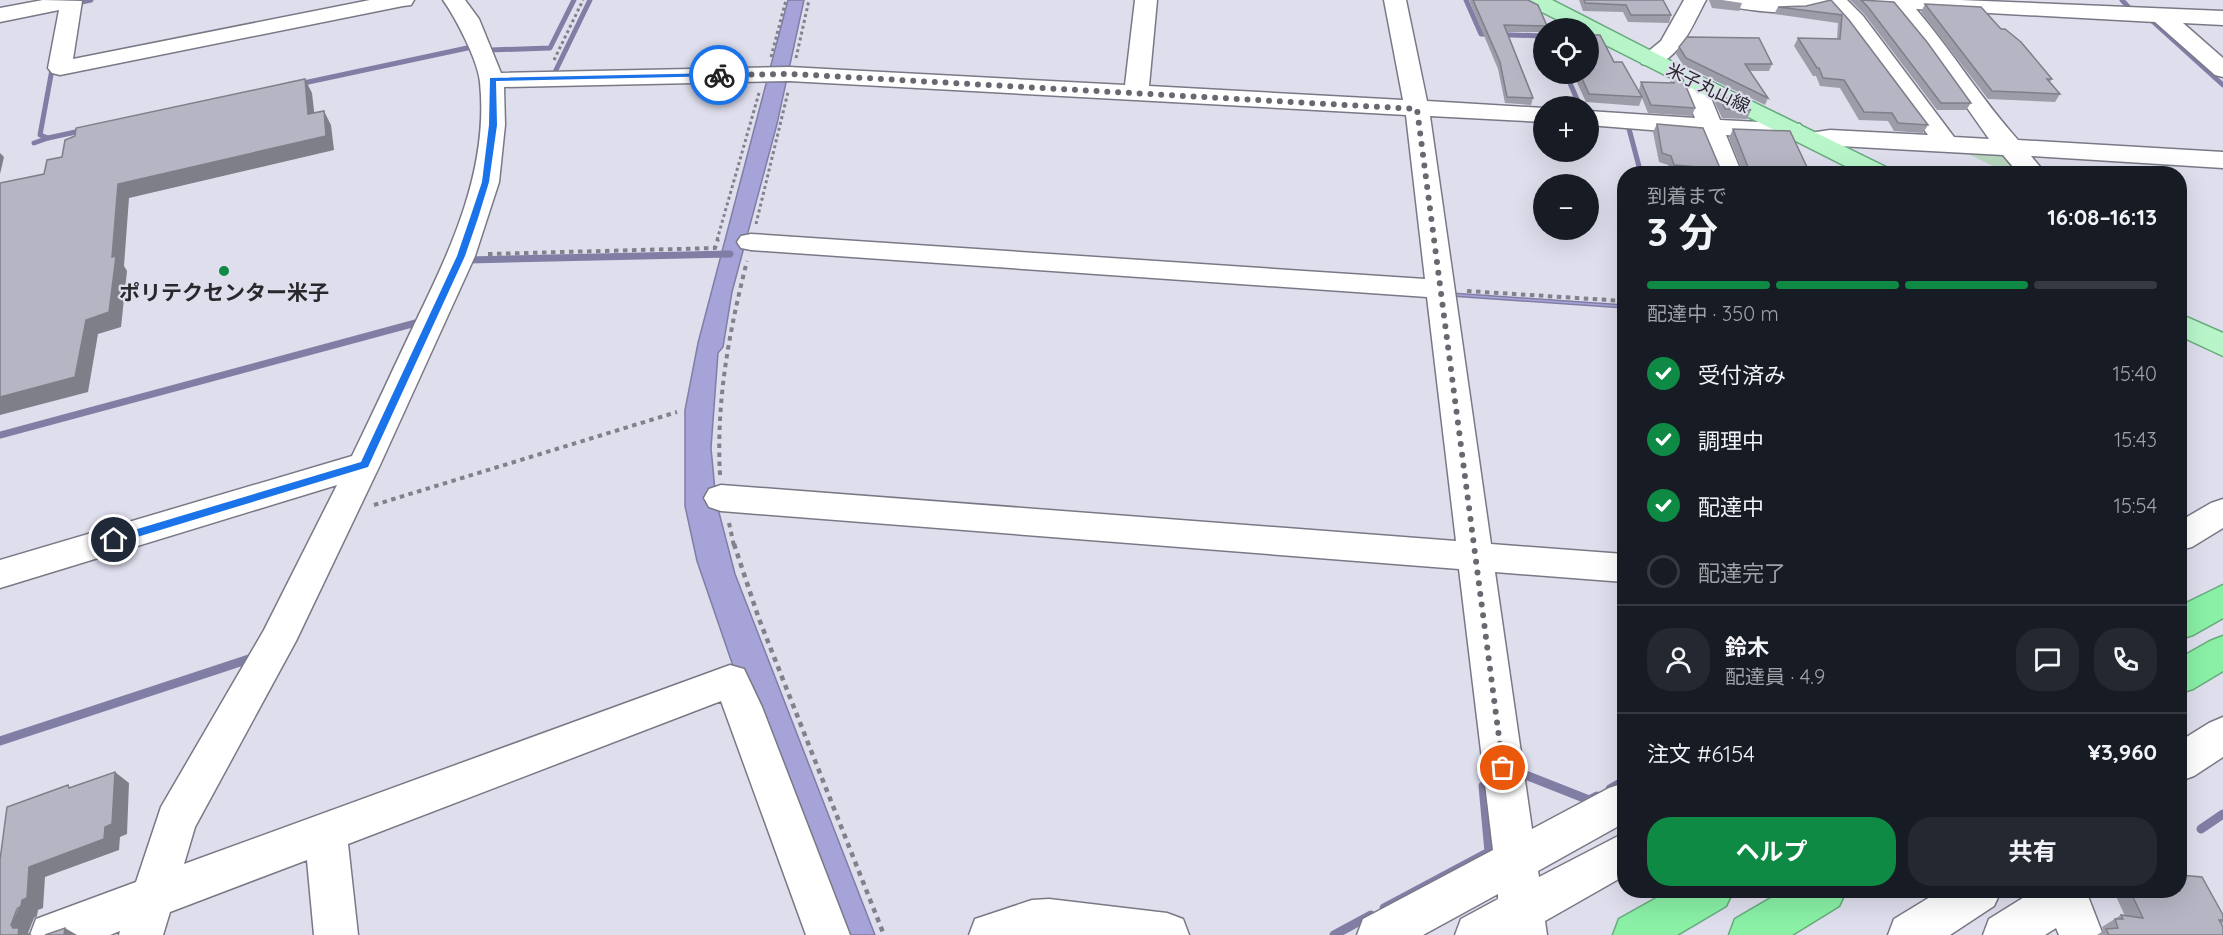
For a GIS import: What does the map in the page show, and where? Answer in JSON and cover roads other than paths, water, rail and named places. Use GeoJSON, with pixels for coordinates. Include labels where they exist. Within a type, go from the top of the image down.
{"type":"FeatureCollection","features":[{"type":"Feature","properties":{"kind":"highway"},"geometry":{"type":"LineString","coordinates":[[2187,620],[2223,600]]}},
{"type":"Feature","properties":{"kind":"highway"},"geometry":{"type":"LineString","coordinates":[[2187,673],[2223,652]]}},
{"type":"Feature","properties":{"kind":"highway"},"geometry":{"type":"LineString","coordinates":[[1635,935],[1699,898]]}},
{"type":"Feature","properties":{"kind":"highway"},"geometry":{"type":"LineString","coordinates":[[1751,935],[1812,898]]}},
{"type":"Feature","properties":{"kind":"main road","name":"米子丸山線"},"geometry":{"type":"LineString","coordinates":[[1536,0],[1692,81],[1865,166]]}},
{"type":"Feature","properties":{"kind":"main road"},"geometry":{"type":"LineString","coordinates":[[2187,328],[2223,346]]}},
{"type":"Feature","properties":{"kind":"street"},"geometry":{"type":"LineString","coordinates":[[0,15],[71,1],[60,68],[402,0]]}},
{"type":"Feature","properties":{"kind":"street"},"geometry":{"type":"LineString","coordinates":[[158,902],[170,836],[185,802],[277,640],[364,465],[461,256],[486,182],[498,79],[468,19],[454,0]]}},
{"type":"Feature","properties":{"kind":"street"},"geometry":{"type":"LineString","coordinates":[[1136,94],[1146,0]]}},
{"type":"Feature","properties":{"kind":"street"},"geometry":{"type":"LineString","coordinates":[[1395,0],[1417,109],[1442,289],[1523,922]]}},
{"type":"Feature","properties":{"kind":"street"},"geometry":{"type":"LineString","coordinates":[[1650,59],[1670,45],[1695,0]]}},
{"type":"Feature","properties":{"kind":"street"},"geometry":{"type":"LineString","coordinates":[[1723,0],[1768,6],[1802,5],[1822,0]]}},
{"type":"Feature","properties":{"kind":"street"},"geometry":{"type":"LineString","coordinates":[[1835,0],[1855,21],[1947,144]]}},
{"type":"Feature","properties":{"kind":"street"},"geometry":{"type":"LineString","coordinates":[[1891,1],[2144,10],[2223,18]]}},
{"type":"Feature","properties":{"kind":"street"},"geometry":{"type":"LineString","coordinates":[[1891,1],[1933,43],[1990,124],[2026,166]]}},
{"type":"Feature","properties":{"kind":"street"},"geometry":{"type":"LineString","coordinates":[[2144,10],[2223,70]]}},
{"type":"Feature","properties":{"kind":"street"},"geometry":{"type":"LineString","coordinates":[[498,79],[778,74],[1533,115]]}},
{"type":"Feature","properties":{"kind":"street"},"geometry":{"type":"LineString","coordinates":[[1692,81],[1726,166]]}},
{"type":"Feature","properties":{"kind":"street"},"geometry":{"type":"LineString","coordinates":[[1599,119],[1830,137],[2223,160]]}},
{"type":"Feature","properties":{"kind":"street"},"geometry":{"type":"LineString","coordinates":[[751,242],[1442,289]]}},
{"type":"Feature","properties":{"kind":"street"},"geometry":{"type":"LineString","coordinates":[[0,574],[364,465]]}},
{"type":"Feature","properties":{"kind":"street"},"geometry":{"type":"LineString","coordinates":[[722,498],[1617,567]]}},
{"type":"Feature","properties":{"kind":"street"},"geometry":{"type":"LineString","coordinates":[[2187,533],[2223,512]]}},
{"type":"Feature","properties":{"kind":"street"},"geometry":{"type":"LineString","coordinates":[[52,935],[158,902],[325,831],[730,681],[743,707],[828,935]]}},
{"type":"Feature","properties":{"kind":"street"},"geometry":{"type":"LineString","coordinates":[[2187,758],[2223,735]]}},
{"type":"Feature","properties":{"kind":"street"},"geometry":{"type":"LineString","coordinates":[[1379,935],[1617,806]]}},
{"type":"Feature","properties":{"kind":"street"},"geometry":{"type":"LineString","coordinates":[[325,831],[336,935]]}},
{"type":"Feature","properties":{"kind":"street"},"geometry":{"type":"LineString","coordinates":[[1478,935],[1523,922],[1617,858]]}},
{"type":"Feature","properties":{"kind":"street"},"geometry":{"type":"LineString","coordinates":[[1910,935],[1967,898]]}},
{"type":"Feature","properties":{"kind":"street"},"geometry":{"type":"LineString","coordinates":[[2005,935],[2058,898]]}},
{"type":"Feature","properties":{"kind":"street"},"geometry":{"type":"LineString","coordinates":[[2067,898],[2082,935]]}},
{"type":"Feature","properties":{"kind":"street"},"geometry":{"type":"LineString","coordinates":[[991,935],[1032,922],[1049,921],[1167,935]]}},
{"type":"Feature","properties":{"kind":"water"},"geometry":{"type":"Polygon","coordinates":[[[788,0],[804,0],[777,124],[732,292],[723,347],[718,353],[711,448],[716,501],[735,574],[875,935],[836,935],[732,663],[697,561],[685,506],[685,410],[698,343],[788,0]]]}},
{"type":"Feature","properties":{"kind":"water"},"geometry":{"type":"Polygon","coordinates":[[[1451,293],[1617,305],[1617,308],[1451,296],[1451,293]]]}},
{"type":"Feature","properties":{"kind":"waterway"},"geometry":{"type":"LineString","coordinates":[[77,3],[91,0]]}},
{"type":"Feature","properties":{"kind":"waterway"},"geometry":{"type":"LineString","coordinates":[[490,50],[550,48],[574,0]]}},
{"type":"Feature","properties":{"kind":"waterway"},"geometry":{"type":"LineString","coordinates":[[555,72],[590,0]]}},
{"type":"Feature","properties":{"kind":"waterway"},"geometry":{"type":"LineString","coordinates":[[1466,0],[1481,34],[1533,36]]}},
{"type":"Feature","properties":{"kind":"waterway"},"geometry":{"type":"LineString","coordinates":[[2122,0],[2131,10]]}},
{"type":"Feature","properties":{"kind":"waterway"},"geometry":{"type":"LineString","coordinates":[[2149,18],[2223,85]]}},
{"type":"Feature","properties":{"kind":"waterway"},"geometry":{"type":"LineString","coordinates":[[299,84],[472,47]]}},
{"type":"Feature","properties":{"kind":"waterway"},"geometry":{"type":"LineString","coordinates":[[48,138],[40,135],[53,64]]}},
{"type":"Feature","properties":{"kind":"waterway"},"geometry":{"type":"LineString","coordinates":[[1570,84],[1576,96]]}},
{"type":"Feature","properties":{"kind":"waterway"},"geometry":{"type":"LineString","coordinates":[[1628,125],[1639,166]]}},
{"type":"Feature","properties":{"kind":"waterway"},"geometry":{"type":"LineString","coordinates":[[48,138],[85,130]]}},
{"type":"Feature","properties":{"kind":"waterway"},"geometry":{"type":"LineString","coordinates":[[34,143],[48,138]]}},
{"type":"Feature","properties":{"kind":"waterway"},"geometry":{"type":"LineString","coordinates":[[468,260],[730,254]]}},
{"type":"Feature","properties":{"kind":"waterway"},"geometry":{"type":"LineString","coordinates":[[0,435],[423,321]]}},
{"type":"Feature","properties":{"kind":"waterway"},"geometry":{"type":"LineString","coordinates":[[0,741],[255,657]]}},
{"type":"Feature","properties":{"kind":"waterway"},"geometry":{"type":"LineString","coordinates":[[1518,772],[1589,800],[1597,796]]}},
{"type":"Feature","properties":{"kind":"waterway"},"geometry":{"type":"LineString","coordinates":[[1610,789],[1617,785]]}},
{"type":"Feature","properties":{"kind":"waterway"},"geometry":{"type":"LineString","coordinates":[[1384,908],[1489,852],[1483,786]]}},
{"type":"Feature","properties":{"kind":"waterway"},"geometry":{"type":"LineString","coordinates":[[2201,829],[2223,814]]}},
{"type":"Feature","properties":{"kind":"waterway"},"geometry":{"type":"LineString","coordinates":[[1334,935],[1371,915]]}},
{"type":"Feature","properties":{"kind":"place","name":"ポリテクセンター米子"},"geometry":{"type":"Point","coordinates":[224,271]}}]}
